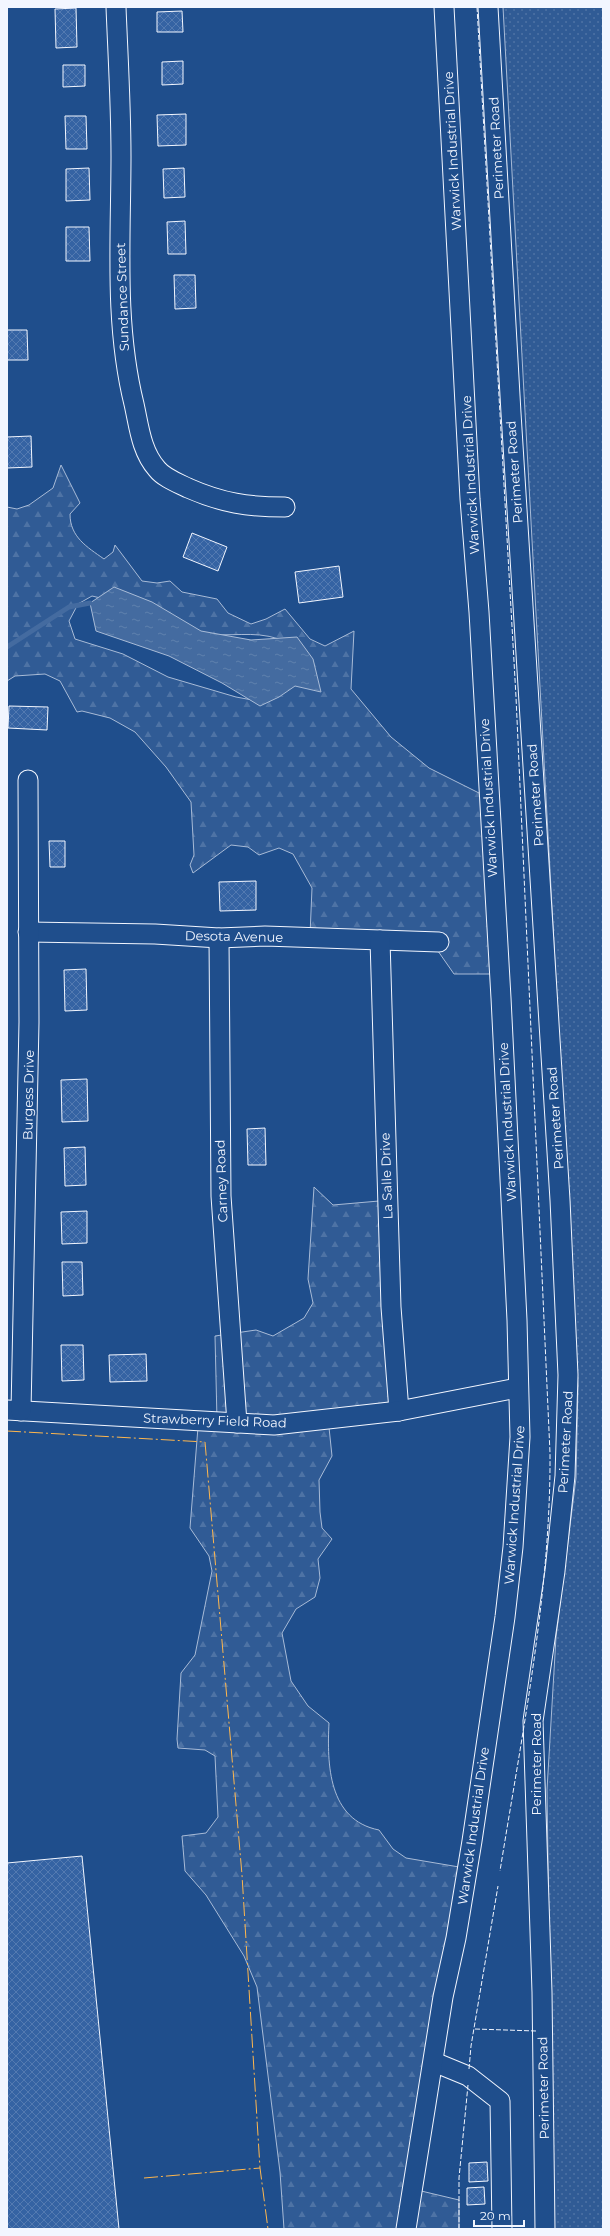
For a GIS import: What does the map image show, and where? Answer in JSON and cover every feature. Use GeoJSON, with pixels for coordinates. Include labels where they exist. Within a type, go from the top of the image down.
{"type":"FeatureCollection","features":[{"type":"Feature","properties":{"kind":"street","name":"Sundance Street"},"geometry":{"type":"LineString","coordinates":[[116,7],[121,155],[119,293],[123,346],[129,388],[144,446],[157,470],[171,480],[210,498],[233,504],[285,507]]}},
{"type":"Feature","properties":{"kind":"street","name":"Warwick Industrial Drive"},"geometry":{"type":"LineString","coordinates":[[406,2229],[434,2062],[443,1997],[456,1938],[505,1617],[518,1487],[520,1437],[517,1388],[517,1320],[501,998],[479,612],[470,499],[444,7]]}},
{"type":"Feature","properties":{"kind":"street","name":"Perimeter Road"},"geometry":{"type":"LineString","coordinates":[[488,7],[511,413],[560,1200],[568,1375],[565,1476],[556,1563],[534,1722],[542,1992],[545,2229]]}},
{"type":"Feature","properties":{"kind":"street","name":"Burgess Drive"},"geometry":{"type":"LineString","coordinates":[[14,1410],[27,1161],[28,780]]}},
{"type":"Feature","properties":{"kind":"street","name":"Desota Avenue"},"geometry":{"type":"LineString","coordinates":[[28,932],[155,934],[219,938],[265,936],[439,942]]}},
{"type":"Feature","properties":{"kind":"street","name":"Carney Road"},"geometry":{"type":"LineString","coordinates":[[219,938],[221,1196],[237,1423]]}},
{"type":"Feature","properties":{"kind":"street","name":"La Salle Drive"},"geometry":{"type":"LineString","coordinates":[[380,940],[391,1307],[399,1411]]}},
{"type":"Feature","properties":{"kind":"street","name":"Strawberry Field Road"},"geometry":{"type":"LineString","coordinates":[[14,1410],[274,1425],[303,1423],[399,1411],[517,1388]]}},
{"type":"Feature","properties":{"kind":"street"},"geometry":{"type":"LineString","coordinates":[[434,2062],[468,2076],[500,2101],[502,2229]]}},
{"type":"Feature","properties":{"kind":"green space"},"geometry":{"type":"Polygon","coordinates":[[[503,7],[603,7],[603,2229],[553,2229],[547,1790],[556,1637],[576,1478],[578,1385],[503,7]]]}},
{"type":"Feature","properties":{"kind":"green space"},"geometry":{"type":"Polygon","coordinates":[[[61,465],[80,503],[70,514],[73,529],[76,535],[86,546],[104,559],[113,552],[115,545],[142,581],[157,583],[170,581],[182,592],[217,599],[228,613],[251,624],[266,619],[285,609],[310,639],[325,646],[354,631],[351,689],[391,737],[429,768],[487,797],[497,974],[454,974],[431,941],[310,935],[312,888],[293,854],[279,848],[259,855],[248,847],[231,845],[193,873],[190,865],[194,855],[191,802],[166,767],[135,732],[110,718],[82,711],[77,712],[60,681],[45,674],[15,676],[7,681],[7,507],[17,509],[29,505],[53,488],[61,465]],[[92,596],[78,604],[69,621],[75,639],[123,654],[168,677],[236,697],[263,702],[279,639],[269,636],[250,634],[223,635],[204,633],[130,605],[92,596]]]}},
{"type":"Feature","properties":{"kind":"green space"},"geometry":{"type":"Polygon","coordinates":[[[314,1187],[333,1205],[379,1201],[391,1409],[328,1418],[332,1456],[319,1480],[320,1512],[322,1528],[332,1539],[318,1559],[320,1578],[315,1597],[296,1609],[282,1633],[291,1681],[308,1706],[329,1723],[328,1739],[330,1772],[340,1803],[349,1815],[362,1824],[379,1830],[393,1849],[406,1858],[465,1868],[417,2190],[459,2200],[459,2229],[284,2229],[280,2172],[257,1987],[244,1956],[206,1895],[185,1871],[182,1836],[206,1833],[218,1817],[215,1756],[205,1750],[178,1748],[177,1739],[181,1673],[195,1655],[212,1571],[209,1556],[190,1528],[198,1427],[217,1420],[215,1336],[256,1330],[273,1336],[304,1318],[313,1303],[308,1279],[314,1187]]]}},
{"type":"Feature","properties":{"kind":"water"},"geometry":{"type":"Polygon","coordinates":[[[114,587],[152,602],[201,631],[251,640],[297,637],[313,659],[321,692],[295,686],[279,697],[260,706],[222,683],[169,656],[96,631],[90,603],[114,587]]]}},
{"type":"Feature","properties":{"kind":"building"},"geometry":{"type":"Polygon","coordinates":[[[76,8],[77,47],[56,48],[55,9],[76,8]]]}},
{"type":"Feature","properties":{"kind":"building"},"geometry":{"type":"Polygon","coordinates":[[[182,11],[183,32],[157,32],[157,12],[182,11]]]}},
{"type":"Feature","properties":{"kind":"building"},"geometry":{"type":"Polygon","coordinates":[[[183,61],[183,84],[162,85],[162,62],[183,61]]]}},
{"type":"Feature","properties":{"kind":"building"},"geometry":{"type":"Polygon","coordinates":[[[63,65],[85,65],[85,86],[63,87],[63,65]]]}},
{"type":"Feature","properties":{"kind":"building"},"geometry":{"type":"Polygon","coordinates":[[[186,114],[186,145],[158,146],[157,115],[186,114]]]}},
{"type":"Feature","properties":{"kind":"building"},"geometry":{"type":"Polygon","coordinates":[[[65,116],[86,116],[87,149],[66,149],[65,116]]]}},
{"type":"Feature","properties":{"kind":"building"},"geometry":{"type":"Polygon","coordinates":[[[89,168],[90,200],[66,201],[66,169],[89,168]]]}},
{"type":"Feature","properties":{"kind":"building"},"geometry":{"type":"Polygon","coordinates":[[[184,168],[185,197],[164,198],[163,169],[184,168]]]}},
{"type":"Feature","properties":{"kind":"building"},"geometry":{"type":"Polygon","coordinates":[[[185,221],[186,254],[168,254],[167,222],[185,221]]]}},
{"type":"Feature","properties":{"kind":"building"},"geometry":{"type":"Polygon","coordinates":[[[66,227],[89,227],[90,261],[66,261],[66,227]]]}},
{"type":"Feature","properties":{"kind":"building"},"geometry":{"type":"Polygon","coordinates":[[[174,275],[195,275],[196,308],[175,309],[174,275]]]}},
{"type":"Feature","properties":{"kind":"building"},"geometry":{"type":"Polygon","coordinates":[[[7,330],[27,330],[28,360],[7,360],[7,330]]]}},
{"type":"Feature","properties":{"kind":"building"},"geometry":{"type":"Polygon","coordinates":[[[31,436],[32,467],[7,468],[7,437],[31,436]]]}},
{"type":"Feature","properties":{"kind":"building"},"geometry":{"type":"Polygon","coordinates":[[[192,533],[227,547],[218,571],[183,557],[192,533]]]}},
{"type":"Feature","properties":{"kind":"building"},"geometry":{"type":"Polygon","coordinates":[[[339,566],[343,597],[299,603],[295,572],[339,566]]]}},
{"type":"Feature","properties":{"kind":"building"},"geometry":{"type":"Polygon","coordinates":[[[9,706],[48,707],[47,730],[8,728],[9,706]]]}},
{"type":"Feature","properties":{"kind":"building"},"geometry":{"type":"Polygon","coordinates":[[[49,841],[65,841],[65,867],[50,867],[49,841]]]}},
{"type":"Feature","properties":{"kind":"building"},"geometry":{"type":"Polygon","coordinates":[[[256,881],[256,910],[220,911],[219,882],[256,881]]]}},
{"type":"Feature","properties":{"kind":"building"},"geometry":{"type":"Polygon","coordinates":[[[86,969],[87,1010],[65,1011],[64,970],[86,969]]]}},
{"type":"Feature","properties":{"kind":"building"},"geometry":{"type":"Polygon","coordinates":[[[87,1079],[88,1121],[62,1122],[61,1080],[87,1079]]]}},
{"type":"Feature","properties":{"kind":"building"},"geometry":{"type":"Polygon","coordinates":[[[265,1128],[266,1165],[248,1165],[247,1129],[265,1128]]]}},
{"type":"Feature","properties":{"kind":"building"},"geometry":{"type":"Polygon","coordinates":[[[85,1147],[86,1185],[65,1186],[64,1148],[85,1147]]]}},
{"type":"Feature","properties":{"kind":"building"},"geometry":{"type":"Polygon","coordinates":[[[87,1211],[87,1243],[62,1244],[61,1212],[87,1211]]]}},
{"type":"Feature","properties":{"kind":"building"},"geometry":{"type":"Polygon","coordinates":[[[62,1262],[82,1262],[83,1295],[63,1296],[62,1262]]]}},
{"type":"Feature","properties":{"kind":"building"},"geometry":{"type":"Polygon","coordinates":[[[61,1345],[83,1345],[84,1380],[62,1381],[61,1345]]]}},
{"type":"Feature","properties":{"kind":"building"},"geometry":{"type":"Polygon","coordinates":[[[146,1354],[147,1381],[110,1382],[109,1355],[146,1354]]]}},
{"type":"Feature","properties":{"kind":"building"},"geometry":{"type":"Polygon","coordinates":[[[82,1856],[119,2229],[7,2229],[7,1863],[82,1856]]]}},
{"type":"Feature","properties":{"kind":"building"},"geometry":{"type":"Polygon","coordinates":[[[487,2162],[488,2181],[469,2182],[469,2163],[487,2162]]]}},
{"type":"Feature","properties":{"kind":"building"},"geometry":{"type":"Polygon","coordinates":[[[484,2187],[485,2204],[467,2205],[467,2188],[484,2187]]]}},
{"type":"Feature","properties":{"kind":"waterway"},"geometry":{"type":"LineString","coordinates":[[7,647],[69,607],[90,603]]}},
{"type":"Feature","properties":{"kind":"fence"},"geometry":{"type":"LineString","coordinates":[[477,7],[516,697],[550,1453],[546,1557],[534,1662],[500,1871]]}},
{"type":"Feature","properties":{"kind":"fence"},"geometry":{"type":"LineString","coordinates":[[469,2069],[471,2046],[498,1886]]}},
{"type":"Feature","properties":{"kind":"fence"},"geometry":{"type":"LineString","coordinates":[[475,2029],[536,2031]]}},
{"type":"Feature","properties":{"kind":"fence"},"geometry":{"type":"LineString","coordinates":[[459,2229],[459,2178],[468,2085]]}},
{"type":"Feature","properties":{"kind":"power"},"geometry":{"type":"LineString","coordinates":[[7,1431],[205,1442],[242,1875],[260,2168],[268,2229]]}},
{"type":"Feature","properties":{"kind":"power"},"geometry":{"type":"LineString","coordinates":[[144,2178],[260,2168]]}}]}
